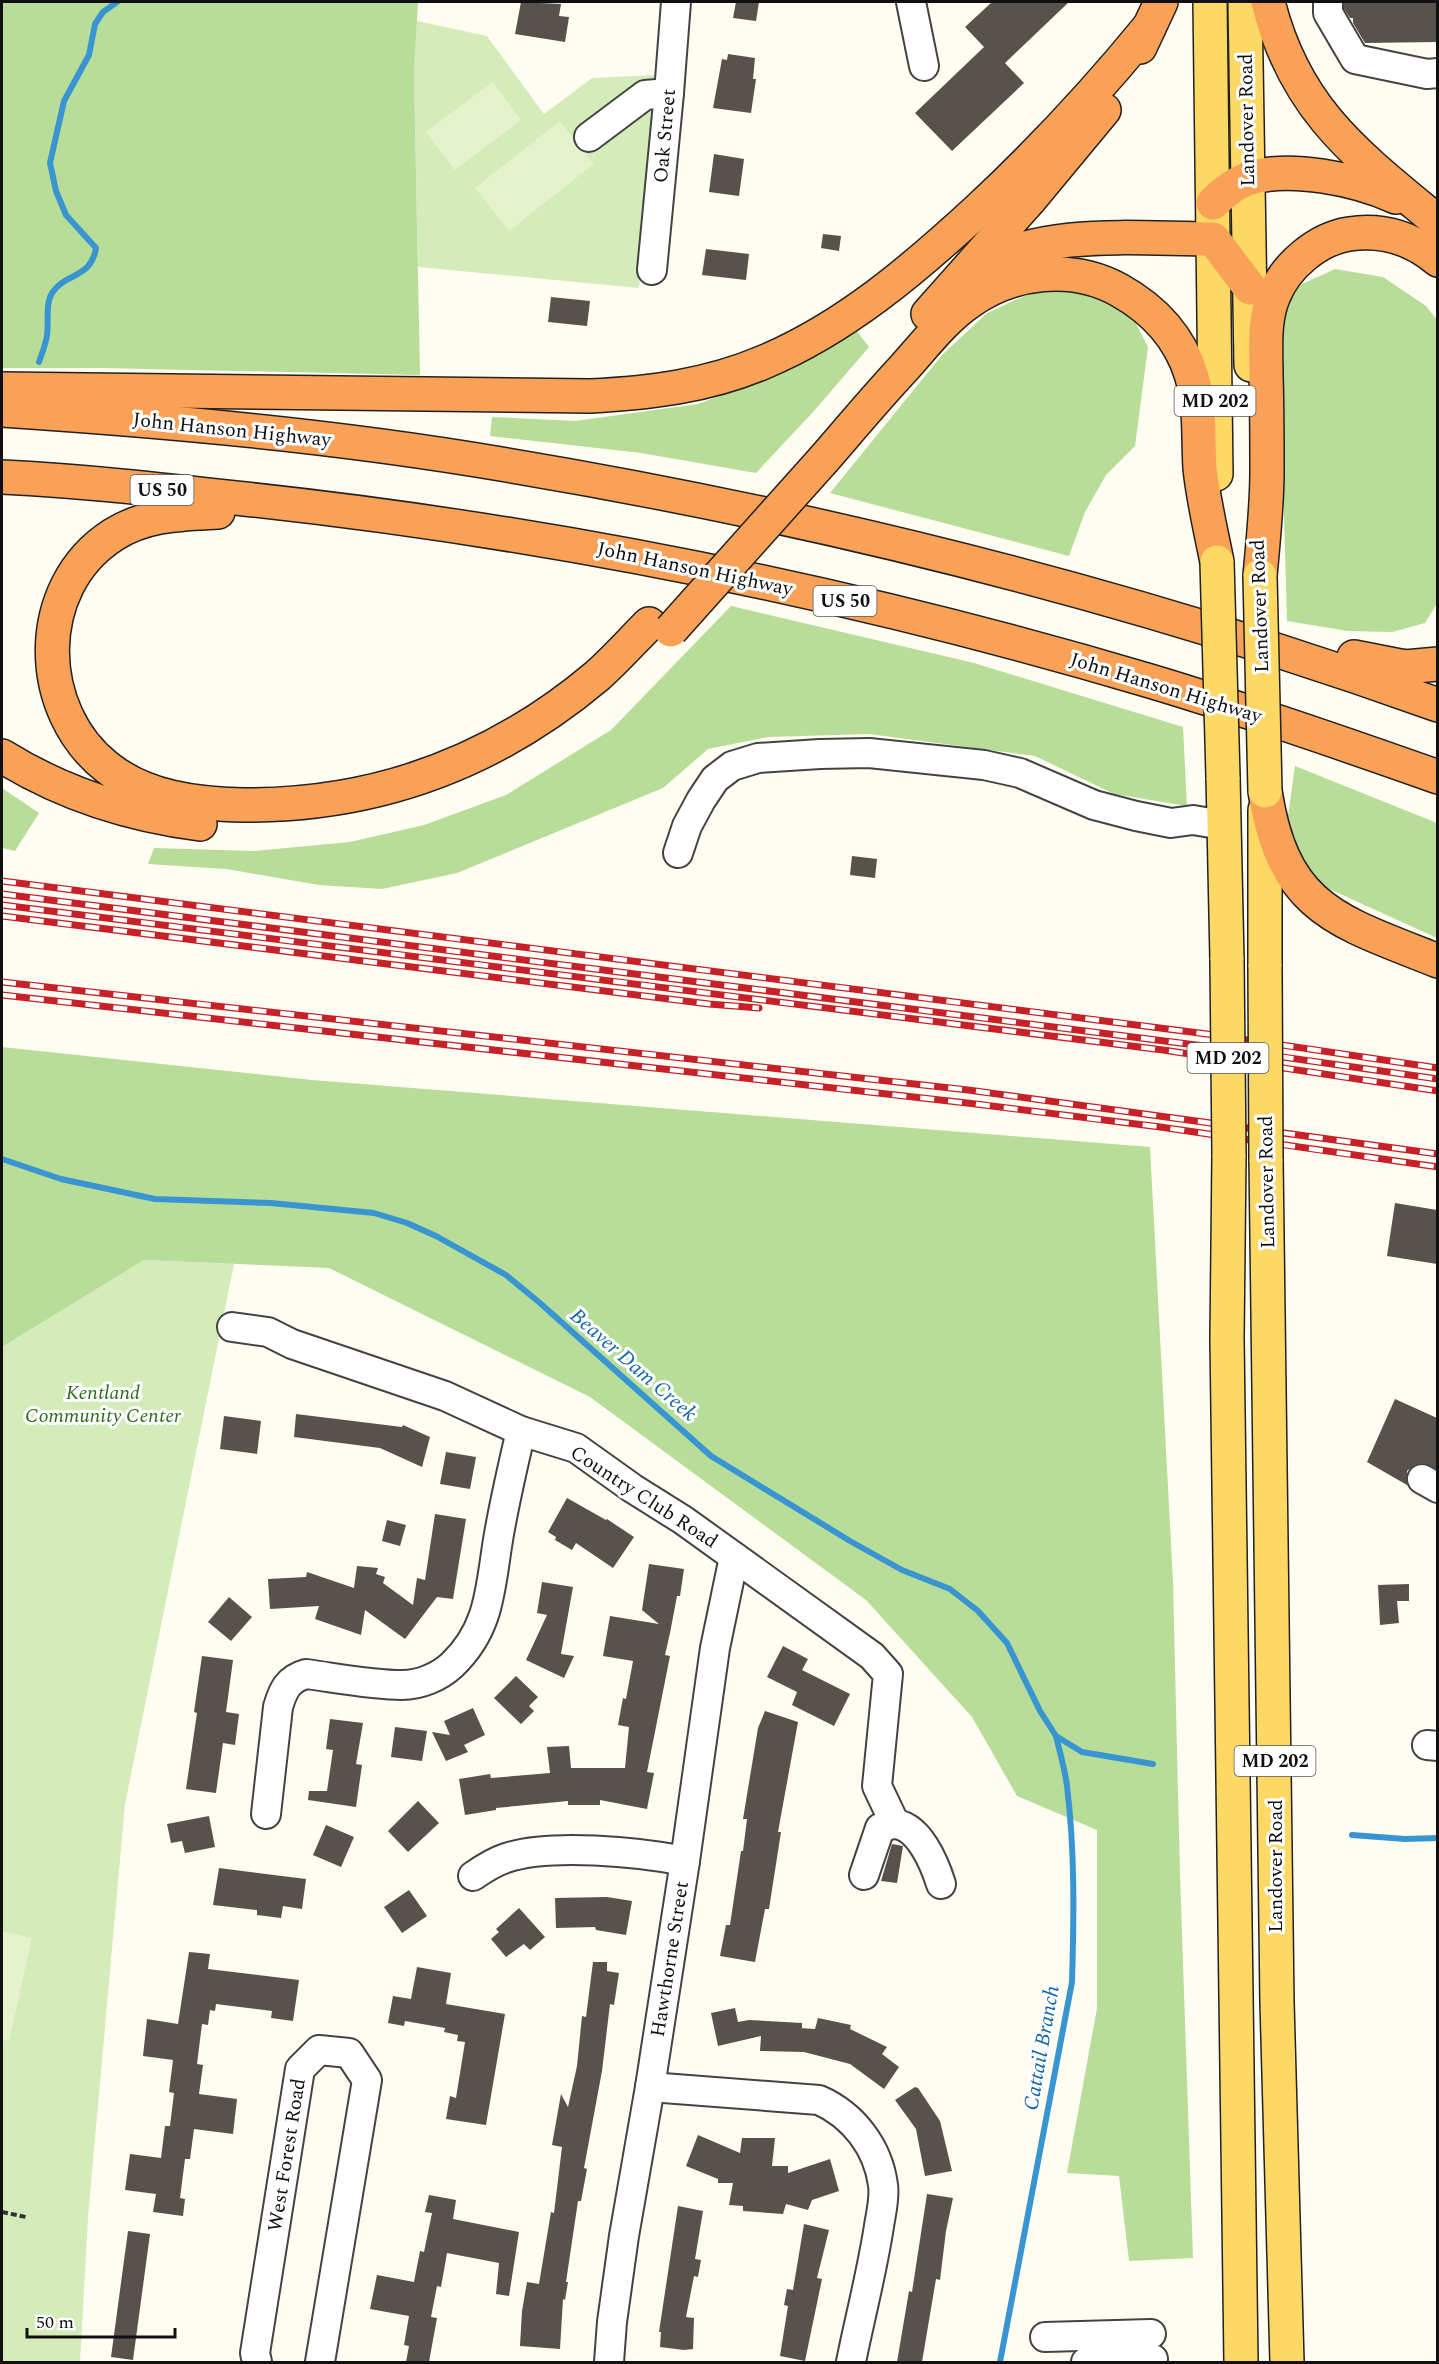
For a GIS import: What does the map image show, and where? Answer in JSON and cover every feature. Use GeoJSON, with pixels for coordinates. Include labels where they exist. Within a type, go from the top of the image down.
{"type":"FeatureCollection","features":[{"type":"Feature","properties":{"kind":"highway"},"geometry":{"type":"LineString","coordinates":[[1268,2],[1288,60],[1319,111],[1356,153],[1427,214]]}},
{"type":"Feature","properties":{"kind":"highway"},"geometry":{"type":"LineString","coordinates":[[2,756],[73,792],[146,815],[204,824],[256,827],[339,821],[389,810],[441,794],[514,761],[538,746],[594,706],[620,683],[660,627],[812,457],[964,274],[1063,161],[1125,80],[1155,14]]}},
{"type":"Feature","properties":{"kind":"highway"},"geometry":{"type":"LineString","coordinates":[[2,389],[590,396],[652,392],[709,381],[761,363],[810,339],[854,312],[908,272],[960,227],[1022,168],[1111,74],[1155,14]]}},
{"type":"Feature","properties":{"kind":"highway"},"geometry":{"type":"LineString","coordinates":[[1213,203],[1230,188],[1248,179],[1279,174],[1329,177],[1389,194],[1427,214]]}},
{"type":"Feature","properties":{"kind":"highway"},"geometry":{"type":"LineString","coordinates":[[1260,576],[1267,475],[1266,331],[1273,297],[1282,279],[1290,268],[1315,248],[1329,240],[1361,232],[1377,232],[1395,236],[1412,243],[1437,260]]}},
{"type":"Feature","properties":{"kind":"highway"},"geometry":{"type":"LineString","coordinates":[[964,274],[1006,253],[1064,240],[1213,240],[1250,288]]}},
{"type":"Feature","properties":{"kind":"highway"},"geometry":{"type":"LineString","coordinates":[[812,457],[968,303],[993,288],[1023,277],[1057,274],[1094,279],[1115,288],[1148,308],[1172,334],[1185,357],[1195,388],[1200,470],[1217,562]]}},
{"type":"Feature","properties":{"kind":"highway","name":"John Hanson Highway"},"geometry":{"type":"LineString","coordinates":[[2,410],[186,424],[290,435],[476,460],[588,479],[798,520],[967,561],[1195,624],[1437,705]]}},
{"type":"Feature","properties":{"kind":"highway","name":"John Hanson Highway"},"geometry":{"type":"LineString","coordinates":[[2,477],[323,507],[589,547],[744,577],[891,611],[1155,682],[1437,777]]}},
{"type":"Feature","properties":{"kind":"highway"},"geometry":{"type":"LineString","coordinates":[[323,507],[192,512],[155,517],[113,535],[89,555],[68,585],[59,606],[52,645],[52,664],[59,698],[72,728],[91,753],[107,768],[143,789],[164,796],[244,805],[298,804],[377,790],[460,762],[512,736],[555,708],[660,627]]}},
{"type":"Feature","properties":{"kind":"highway"},"geometry":{"type":"LineString","coordinates":[[1195,624],[1293,638],[1358,659],[1382,664],[1405,667],[1437,664]]}},
{"type":"Feature","properties":{"kind":"highway"},"geometry":{"type":"LineString","coordinates":[[1355,748],[1437,790]]}},
{"type":"Feature","properties":{"kind":"highway"},"geometry":{"type":"LineString","coordinates":[[1265,791],[1275,840],[1297,882],[1311,899],[1348,924],[1437,961]]}},
{"type":"Feature","properties":{"kind":"main road","name":"Landover Road"},"geometry":{"type":"LineString","coordinates":[[1210,2],[1217,562],[1227,960],[1229,1155],[1227,1338],[1241,2362]]}},
{"type":"Feature","properties":{"kind":"main road","name":"Landover Road"},"geometry":{"type":"LineString","coordinates":[[1245,2],[1252,474],[1260,576],[1265,791],[1266,1159],[1277,2002],[1287,2362]]}},
{"type":"Feature","properties":{"kind":"street","name":"Oak Street"},"geometry":{"type":"LineString","coordinates":[[652,270],[676,2]]}},
{"type":"Feature","properties":{"kind":"street"},"geometry":{"type":"LineString","coordinates":[[911,2],[924,66]]}},
{"type":"Feature","properties":{"kind":"street"},"geometry":{"type":"LineString","coordinates":[[1328,2],[1328,13],[1355,59],[1427,74],[1437,73]]}},
{"type":"Feature","properties":{"kind":"street"},"geometry":{"type":"LineString","coordinates":[[589,137],[645,95],[669,93]]}},
{"type":"Feature","properties":{"kind":"street"},"geometry":{"type":"LineString","coordinates":[[678,854],[687,826],[700,800],[715,780],[732,766],[758,758],[808,754],[869,753],[984,765],[1020,773],[1094,805],[1136,816],[1171,824],[1193,820],[1223,825]]}},
{"type":"Feature","properties":{"kind":"street","name":"Country Club Road"},"geometry":{"type":"LineString","coordinates":[[232,1327],[268,1332],[292,1344],[445,1396],[520,1431],[576,1448],[872,1656],[888,1674],[877,1786],[895,1824]]}},
{"type":"Feature","properties":{"kind":"street"},"geometry":{"type":"LineString","coordinates":[[266,1814],[278,1707],[282,1692],[291,1680],[306,1674],[403,1685],[432,1679],[446,1671],[475,1638],[484,1617],[491,1589],[499,1534],[520,1431]]}},
{"type":"Feature","properties":{"kind":"street","name":"Hawthorne Street"},"geometry":{"type":"LineString","coordinates":[[609,2362],[624,2236],[685,1861],[715,1648],[734,1557]]}},
{"type":"Feature","properties":{"kind":"street"},"geometry":{"type":"LineString","coordinates":[[864,1875],[879,1828],[895,1824],[912,1832],[933,1860],[941,1884]]}},
{"type":"Feature","properties":{"kind":"street"},"geometry":{"type":"LineString","coordinates":[[473,1876],[506,1858],[534,1852],[636,1853],[685,1861]]}},
{"type":"Feature","properties":{"kind":"street","name":"West Forest Road"},"geometry":{"type":"LineString","coordinates":[[257,2362],[255,2352],[300,2069],[319,2050],[349,2053],[367,2080],[320,2362]]}},
{"type":"Feature","properties":{"kind":"street"},"geometry":{"type":"LineString","coordinates":[[650,2087],[819,2100],[836,2107],[854,2123],[867,2140],[878,2162],[884,2186],[877,2239],[851,2362]]}},
{"type":"Feature","properties":{"kind":"street"},"geometry":{"type":"LineString","coordinates":[[1045,2337],[1151,2341]]}},
{"type":"Feature","properties":{"kind":"street"},"geometry":{"type":"LineString","coordinates":[[1086,2362],[1121,2362],[1151,2341]]}},
{"type":"Feature","properties":{"kind":"path"},"geometry":{"type":"LineString","coordinates":[[2,2211],[26,2217]]}},
{"type":"Feature","properties":{"kind":"green space"},"geometry":{"type":"Polygon","coordinates":[[[2,2],[418,2],[414,73],[420,375],[2,368],[2,2]]]}},
{"type":"Feature","properties":{"kind":"green space"},"geometry":{"type":"Polygon","coordinates":[[[417,21],[487,36],[544,114],[592,78],[656,75],[639,288],[418,267],[414,73],[417,21]]]}},
{"type":"Feature","properties":{"kind":"green space"},"geometry":{"type":"Polygon","coordinates":[[[493,82],[521,120],[455,170],[426,132],[493,82]]]}},
{"type":"Feature","properties":{"kind":"green space"},"geometry":{"type":"Polygon","coordinates":[[[560,121],[594,164],[509,231],[475,188],[560,121]]]}},
{"type":"Feature","properties":{"kind":"green space"},"geometry":{"type":"Polygon","coordinates":[[[1335,269],[1383,277],[1426,306],[1437,320],[1438,602],[1425,623],[1392,632],[1348,631],[1287,621],[1279,339],[1284,303],[1300,285],[1335,269]]]}},
{"type":"Feature","properties":{"kind":"green space"},"geometry":{"type":"Polygon","coordinates":[[[1086,289],[1131,314],[1148,347],[1135,446],[1106,475],[1085,512],[1069,556],[830,493],[942,355],[987,313],[1037,290],[1086,289]]]}},
{"type":"Feature","properties":{"kind":"green space"},"geometry":{"type":"Polygon","coordinates":[[[856,330],[869,347],[756,473],[641,453],[490,436],[492,417],[575,421],[698,404],[787,371],[856,330]]]}},
{"type":"Feature","properties":{"kind":"green space"},"geometry":{"type":"Polygon","coordinates":[[[731,606],[974,663],[1183,727],[1187,806],[1114,794],[1035,756],[869,734],[768,737],[708,749],[663,788],[457,873],[382,889],[319,885],[226,869],[148,864],[154,848],[253,851],[350,842],[424,825],[506,795],[611,730],[731,606]]]}},
{"type":"Feature","properties":{"kind":"green space"},"geometry":{"type":"Polygon","coordinates":[[[1295,766],[1437,823],[1437,938],[1303,877],[1287,823],[1295,766]]]}},
{"type":"Feature","properties":{"kind":"green space"},"geometry":{"type":"Polygon","coordinates":[[[2,788],[39,813],[15,851],[2,848],[2,788]]]}},
{"type":"Feature","properties":{"kind":"green space"},"geometry":{"type":"Polygon","coordinates":[[[2,1047],[312,1080],[1150,1147],[1173,1582],[1193,2258],[1129,2261],[1119,2176],[1067,2173],[1097,2008],[1097,1830],[1017,1796],[972,1717],[866,1600],[590,1397],[329,1268],[144,1260],[2,1347],[2,1047]]]}},
{"type":"Feature","properties":{"kind":"green space","name":"Kentland Community Center"},"geometry":{"type":"Polygon","coordinates":[[[144,1260],[234,1264],[125,1804],[88,2217],[80,2362],[2,2362],[2,1347],[144,1260]]]}},
{"type":"Feature","properties":{"kind":"green space"},"geometry":{"type":"Polygon","coordinates":[[[2,1931],[32,1938],[9,2041],[2,2040],[2,1931]]]}},
{"type":"Feature","properties":{"kind":"building"},"geometry":{"type":"Polygon","coordinates":[[[521,2],[561,4],[559,16],[569,17],[565,42],[515,34],[521,2]]]}},
{"type":"Feature","properties":{"kind":"building"},"geometry":{"type":"Polygon","coordinates":[[[736,2],[759,2],[756,21],[733,18],[736,2]]]}},
{"type":"Feature","properties":{"kind":"building"},"geometry":{"type":"Polygon","coordinates":[[[992,2],[1069,2],[1005,63],[1024,83],[952,151],[915,113],[984,47],[965,27],[992,2]]]}},
{"type":"Feature","properties":{"kind":"building"},"geometry":{"type":"Polygon","coordinates":[[[1344,2],[1437,2],[1437,42],[1365,43],[1353,23],[1353,18],[1350,18],[1344,9],[1344,2]]]}},
{"type":"Feature","properties":{"kind":"building"},"geometry":{"type":"Polygon","coordinates":[[[728,54],[755,58],[753,79],[756,79],[751,113],[713,108],[722,59],[727,60],[728,54]]]}},
{"type":"Feature","properties":{"kind":"building"},"geometry":{"type":"Polygon","coordinates":[[[714,154],[744,159],[739,196],[709,192],[714,154]]]}},
{"type":"Feature","properties":{"kind":"building"},"geometry":{"type":"Polygon","coordinates":[[[823,234],[841,236],[839,251],[821,248],[823,234]]]}},
{"type":"Feature","properties":{"kind":"building"},"geometry":{"type":"Polygon","coordinates":[[[706,249],[749,254],[746,280],[702,275],[706,249]]]}},
{"type":"Feature","properties":{"kind":"building"},"geometry":{"type":"Polygon","coordinates":[[[551,297],[590,301],[587,326],[548,322],[551,297]]]}},
{"type":"Feature","properties":{"kind":"building"},"geometry":{"type":"Polygon","coordinates":[[[852,856],[877,859],[875,878],[850,875],[852,856]]]}},
{"type":"Feature","properties":{"kind":"building"},"geometry":{"type":"Polygon","coordinates":[[[1395,1203],[1437,1210],[1437,1264],[1387,1256],[1395,1203]]]}},
{"type":"Feature","properties":{"kind":"building"},"geometry":{"type":"Polygon","coordinates":[[[1395,1399],[1437,1418],[1437,1469],[1422,1463],[1414,1465],[1407,1471],[1407,1485],[1367,1462],[1395,1399]]]}},
{"type":"Feature","properties":{"kind":"building"},"geometry":{"type":"Polygon","coordinates":[[[296,1414],[402,1427],[403,1425],[430,1437],[422,1467],[380,1448],[294,1437],[296,1414]]]}},
{"type":"Feature","properties":{"kind":"building"},"geometry":{"type":"Polygon","coordinates":[[[224,1416],[261,1421],[257,1454],[220,1449],[224,1416]]]}},
{"type":"Feature","properties":{"kind":"building"},"geometry":{"type":"Polygon","coordinates":[[[446,1452],[476,1457],[470,1489],[440,1484],[446,1452]]]}},
{"type":"Feature","properties":{"kind":"building"},"geometry":{"type":"Polygon","coordinates":[[[567,1498],[607,1519],[634,1537],[613,1568],[576,1543],[572,1550],[555,1540],[556,1537],[548,1532],[567,1498]]]}},
{"type":"Feature","properties":{"kind":"building"},"geometry":{"type":"Polygon","coordinates":[[[435,1514],[466,1519],[453,1599],[437,1597],[405,1639],[365,1610],[361,1635],[315,1619],[319,1606],[270,1609],[268,1579],[306,1577],[307,1572],[354,1588],[357,1566],[378,1568],[376,1574],[385,1577],[383,1583],[413,1605],[417,1578],[425,1580],[435,1514]]]}},
{"type":"Feature","properties":{"kind":"building"},"geometry":{"type":"Polygon","coordinates":[[[387,1520],[406,1525],[400,1546],[382,1541],[387,1520]]]}},
{"type":"Feature","properties":{"kind":"building"},"geometry":{"type":"Polygon","coordinates":[[[649,1564],[684,1569],[680,1596],[677,1596],[665,1655],[670,1656],[647,1772],[654,1773],[647,1809],[600,1800],[600,1805],[568,1805],[568,1801],[496,1808],[496,1810],[465,1815],[459,1779],[490,1774],[491,1778],[550,1773],[547,1747],[569,1746],[571,1768],[625,1768],[629,1727],[618,1725],[623,1698],[626,1699],[633,1661],[603,1656],[610,1616],[659,1624],[642,1610],[649,1564]]]}},
{"type":"Feature","properties":{"kind":"building"},"geometry":{"type":"Polygon","coordinates":[[[542,1582],[573,1587],[561,1654],[574,1656],[564,1678],[526,1660],[547,1615],[537,1613],[542,1582]]]}},
{"type":"Feature","properties":{"kind":"building"},"geometry":{"type":"Polygon","coordinates":[[[1409,1584],[1409,1601],[1397,1601],[1399,1623],[1380,1625],[1378,1585],[1409,1584]]]}},
{"type":"Feature","properties":{"kind":"building"},"geometry":{"type":"Polygon","coordinates":[[[229,1597],[252,1617],[231,1641],[208,1622],[229,1597]]]}},
{"type":"Feature","properties":{"kind":"building"},"geometry":{"type":"Polygon","coordinates":[[[783,1646],[808,1659],[802,1670],[850,1694],[834,1726],[792,1705],[797,1692],[767,1677],[783,1646]]]}},
{"type":"Feature","properties":{"kind":"building"},"geometry":{"type":"Polygon","coordinates":[[[202,1656],[233,1660],[226,1712],[239,1714],[235,1745],[223,1743],[216,1793],[186,1789],[197,1713],[194,1712],[202,1656]]]}},
{"type":"Feature","properties":{"kind":"building"},"geometry":{"type":"Polygon","coordinates":[[[516,1676],[538,1697],[529,1706],[534,1711],[521,1724],[494,1698],[516,1676]]]}},
{"type":"Feature","properties":{"kind":"building"},"geometry":{"type":"Polygon","coordinates":[[[473,1708],[485,1735],[464,1745],[468,1752],[446,1761],[432,1732],[450,1735],[444,1721],[473,1708]]]}},
{"type":"Feature","properties":{"kind":"building"},"geometry":{"type":"Polygon","coordinates":[[[765,1711],[798,1722],[778,1832],[781,1832],[769,1909],[765,1909],[755,1962],[720,1956],[726,1925],[730,1925],[747,1819],[743,1819],[758,1728],[765,1711]]]}},
{"type":"Feature","properties":{"kind":"building"},"geometry":{"type":"Polygon","coordinates":[[[330,1719],[363,1723],[356,1764],[362,1765],[356,1807],[308,1800],[309,1791],[327,1791],[333,1750],[326,1749],[330,1719]]]}},
{"type":"Feature","properties":{"kind":"building"},"geometry":{"type":"Polygon","coordinates":[[[395,1727],[427,1731],[422,1761],[391,1757],[395,1727]]]}},
{"type":"Feature","properties":{"kind":"building"},"geometry":{"type":"Polygon","coordinates":[[[418,1801],[439,1823],[408,1852],[388,1831],[418,1801]]]}},
{"type":"Feature","properties":{"kind":"building"},"geometry":{"type":"Polygon","coordinates":[[[209,1816],[215,1847],[185,1853],[182,1841],[171,1843],[167,1824],[209,1816]]]}},
{"type":"Feature","properties":{"kind":"building"},"geometry":{"type":"Polygon","coordinates":[[[326,1825],[354,1837],[341,1867],[313,1855],[326,1825]]]}},
{"type":"Feature","properties":{"kind":"building"},"geometry":{"type":"Polygon","coordinates":[[[892,1844],[903,1846],[897,1883],[881,1881],[892,1844]]]}},
{"type":"Feature","properties":{"kind":"building"},"geometry":{"type":"Polygon","coordinates":[[[219,1868],[306,1879],[302,1909],[283,1906],[281,1918],[257,1915],[257,1910],[213,1905],[219,1868]]]}},
{"type":"Feature","properties":{"kind":"building"},"geometry":{"type":"Polygon","coordinates":[[[409,1890],[427,1916],[402,1933],[384,1907],[409,1890]]]}},
{"type":"Feature","properties":{"kind":"building"},"geometry":{"type":"Polygon","coordinates":[[[607,1897],[632,1901],[626,1935],[596,1930],[595,1927],[556,1928],[555,1898],[607,1897]]]}},
{"type":"Feature","properties":{"kind":"building"},"geometry":{"type":"Polygon","coordinates":[[[519,1908],[545,1937],[530,1950],[524,1944],[506,1957],[491,1939],[499,1932],[496,1929],[519,1908]]]}},
{"type":"Feature","properties":{"kind":"building"},"geometry":{"type":"Polygon","coordinates":[[[189,1952],[210,1954],[208,1969],[299,1980],[293,2021],[271,2018],[272,2011],[216,2004],[215,2011],[210,2010],[208,2025],[202,2024],[197,2064],[203,2065],[199,2094],[237,2099],[233,2134],[194,2129],[190,2159],[185,2159],[180,2198],[185,2199],[183,2216],[153,2212],[156,2194],[125,2190],[130,2154],[161,2158],[165,2126],[170,2126],[174,2093],[169,2092],[173,2060],[143,2056],[147,2019],[178,2024],[189,1952]]]}},
{"type":"Feature","properties":{"kind":"building"},"geometry":{"type":"Polygon","coordinates":[[[593,1962],[607,1962],[607,1971],[619,1973],[614,2005],[610,2004],[602,2071],[584,2168],[587,2169],[581,2201],[578,2201],[566,2282],[568,2282],[565,2300],[563,2299],[560,2349],[520,2346],[522,2311],[527,2282],[539,2284],[551,2212],[554,2213],[562,2147],[552,2145],[561,2094],[568,2107],[577,2066],[582,2016],[586,2017],[593,1962]]]}},
{"type":"Feature","properties":{"kind":"building"},"geometry":{"type":"Polygon","coordinates":[[[417,1967],[451,1973],[446,2004],[505,2014],[486,2125],[446,2119],[450,2096],[456,2098],[465,2042],[457,2041],[458,2035],[444,2032],[445,2028],[405,2021],[404,2026],[388,2023],[393,1996],[411,1999],[417,1967]]]}},
{"type":"Feature","properties":{"kind":"building"},"geometry":{"type":"Polygon","coordinates":[[[735,2008],[738,2022],[749,2020],[802,2023],[802,2028],[799,2028],[815,2029],[818,2018],[851,2025],[850,2029],[887,2047],[882,2054],[899,2067],[884,2089],[850,2064],[804,2052],[760,2051],[761,2036],[718,2046],[711,2013],[735,2008]]]}},
{"type":"Feature","properties":{"kind":"building"},"geometry":{"type":"Polygon","coordinates":[[[915,2087],[918,2088],[940,2121],[952,2171],[925,2176],[916,2129],[895,2100],[915,2087]]]}},
{"type":"Feature","properties":{"kind":"building"},"geometry":{"type":"Polygon","coordinates":[[[698,2135],[740,2153],[742,2138],[775,2138],[772,2166],[788,2166],[788,2173],[830,2159],[839,2191],[812,2200],[808,2210],[786,2204],[783,2214],[743,2211],[743,2206],[729,2205],[733,2183],[718,2183],[718,2179],[686,2166],[698,2135]]]}},
{"type":"Feature","properties":{"kind":"building"},"geometry":{"type":"Polygon","coordinates":[[[927,2194],[953,2198],[940,2280],[936,2279],[922,2362],[897,2362],[909,2291],[912,2292],[927,2194]]]}},
{"type":"Feature","properties":{"kind":"building"},"geometry":{"type":"Polygon","coordinates":[[[429,2195],[456,2200],[453,2219],[519,2232],[509,2296],[496,2294],[499,2263],[447,2253],[441,2287],[437,2286],[431,2317],[437,2318],[429,2362],[406,2362],[409,2346],[404,2345],[409,2316],[370,2309],[377,2275],[414,2282],[420,2251],[424,2252],[432,2213],[425,2212],[429,2195]]]}},
{"type":"Feature","properties":{"kind":"building"},"geometry":{"type":"Polygon","coordinates":[[[678,2206],[703,2211],[695,2259],[701,2260],[698,2277],[694,2276],[686,2317],[694,2318],[693,2349],[684,2350],[660,2347],[661,2332],[659,2332],[678,2206]]]}},
{"type":"Feature","properties":{"kind":"building"},"geometry":{"type":"Polygon","coordinates":[[[804,2224],[829,2230],[817,2278],[822,2279],[805,2361],[780,2356],[788,2306],[784,2305],[787,2289],[793,2290],[804,2224]]]}},
{"type":"Feature","properties":{"kind":"building"},"geometry":{"type":"Polygon","coordinates":[[[128,2231],[150,2234],[133,2360],[111,2357],[128,2231]]]}},
{"type":"Feature","properties":{"kind":"waterway"},"geometry":{"type":"LineString","coordinates":[[39,362],[48,330],[48,308],[52,293],[64,281],[89,265],[96,248],[66,215],[56,191],[50,163],[64,101],[89,55],[95,24],[103,12],[117,2]]}},
{"type":"Feature","properties":{"kind":"waterway","name":"Beaver Dam Creek"},"geometry":{"type":"LineString","coordinates":[[2,1159],[61,1179],[155,1199],[271,1203],[374,1213],[407,1223],[436,1236],[506,1275],[711,1456],[902,1570],[950,1589],[978,1611],[1007,1643],[1040,1711],[1056,1736],[1082,1752],[1153,1764]]}},
{"type":"Feature","properties":{"kind":"waterway","name":"Cattail Branch"},"geometry":{"type":"LineString","coordinates":[[1000,2362],[1072,1982],[1073,1859],[1070,1810],[1056,1736]]}},
{"type":"Feature","properties":{"kind":"waterway","name":"Beaver Dam Creek"},"geometry":{"type":"LineString","coordinates":[[1352,1835],[1405,1839],[1438,1838]]}},
{"type":"Feature","properties":{"kind":"railway"},"geometry":{"type":"LineString","coordinates":[[2,881],[1207,1034],[1438,1068]]}},
{"type":"Feature","properties":{"kind":"railway"},"geometry":{"type":"LineString","coordinates":[[2,894],[1212,1047],[1438,1079]]}},
{"type":"Feature","properties":{"kind":"railway"},"geometry":{"type":"LineString","coordinates":[[2,905],[1163,1050],[1438,1091]]}},
{"type":"Feature","properties":{"kind":"railway"},"geometry":{"type":"LineString","coordinates":[[2,916],[709,1004],[759,1008]]}},
{"type":"Feature","properties":{"kind":"railway"},"geometry":{"type":"LineString","coordinates":[[2,982],[968,1090],[1438,1154]]}},
{"type":"Feature","properties":{"kind":"railway"},"geometry":{"type":"LineString","coordinates":[[2,995],[967,1103],[1160,1127],[1438,1167]]}}]}
